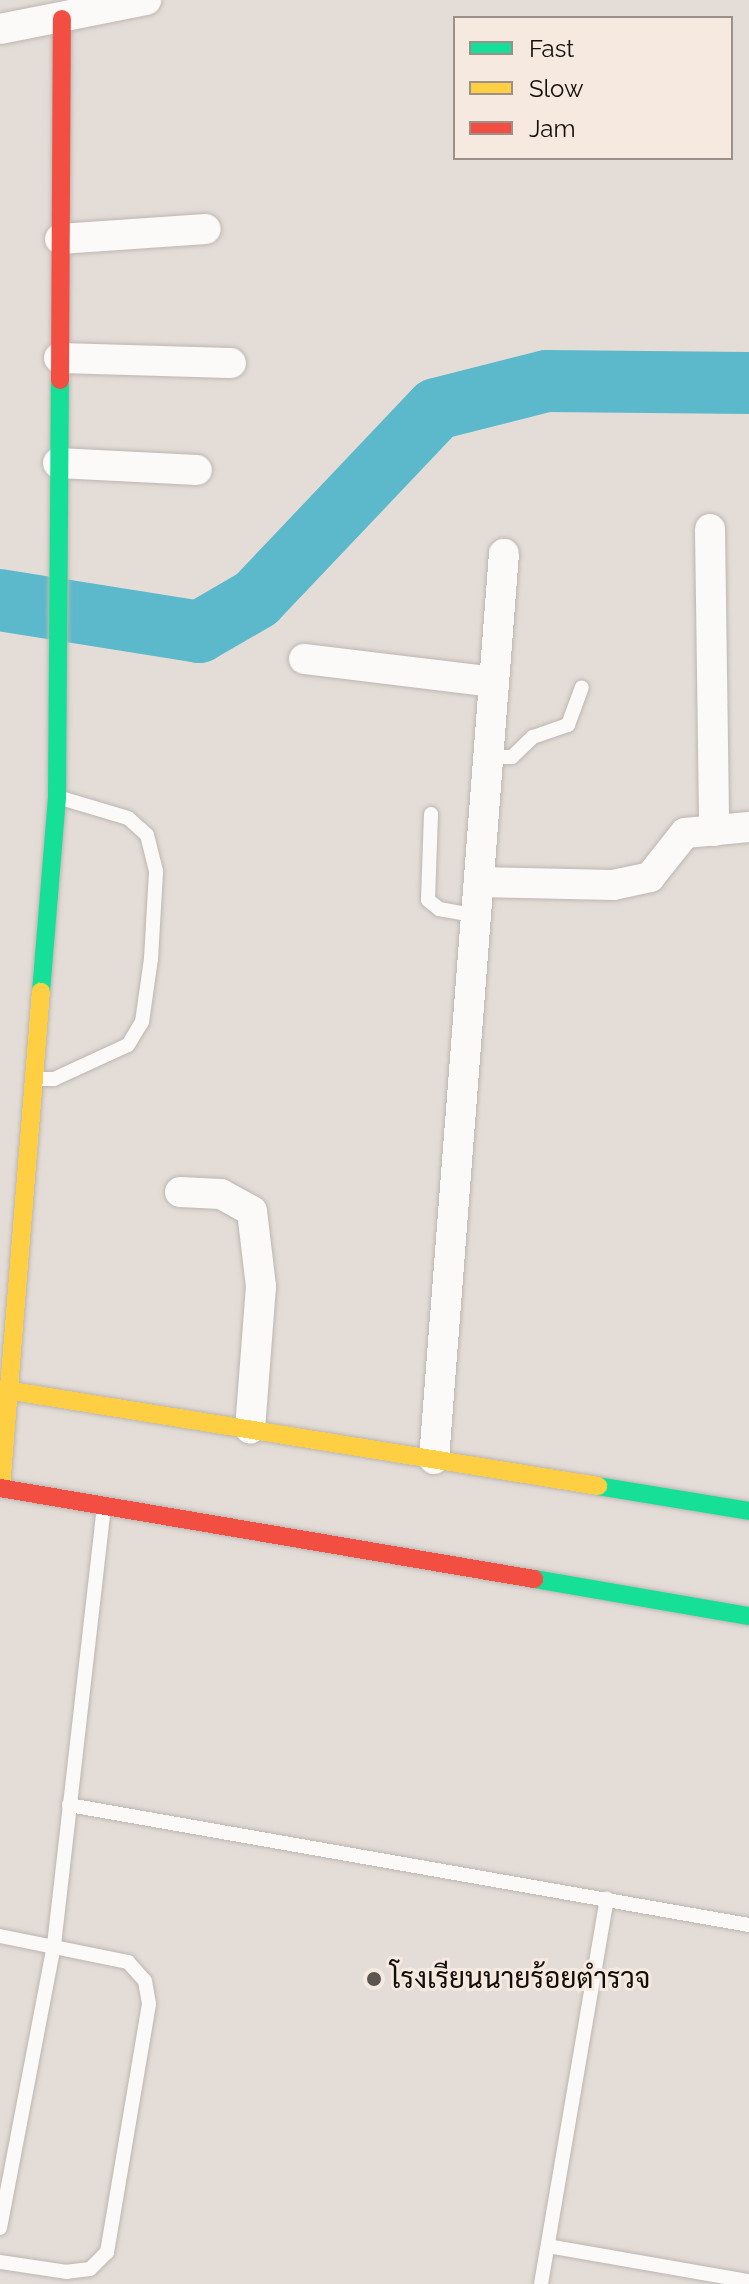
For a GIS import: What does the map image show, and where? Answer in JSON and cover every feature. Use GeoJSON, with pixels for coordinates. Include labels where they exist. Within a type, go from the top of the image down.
{"type":"FeatureCollection","features":[{"type":"Feature","properties":{"kind":"street"},"geometry":{"type":"LineString","coordinates":[[0,29],[62,10],[146,0]]}},
{"type":"Feature","properties":{"kind":"street"},"geometry":{"type":"LineString","coordinates":[[62,10],[55,662],[57,797],[35,1079],[5,1390],[1,1488],[749,1616]]}},
{"type":"Feature","properties":{"kind":"street"},"geometry":{"type":"LineString","coordinates":[[60,239],[206,229]]}},
{"type":"Feature","properties":{"kind":"street"},"geometry":{"type":"LineString","coordinates":[[59,358],[231,363]]}},
{"type":"Feature","properties":{"kind":"street"},"geometry":{"type":"LineString","coordinates":[[58,463],[197,470]]}},
{"type":"Feature","properties":{"kind":"street"},"geometry":{"type":"LineString","coordinates":[[710,529],[714,831]]}},
{"type":"Feature","properties":{"kind":"street"},"geometry":{"type":"LineString","coordinates":[[434,1459],[504,554]]}},
{"type":"Feature","properties":{"kind":"street"},"geometry":{"type":"LineString","coordinates":[[304,659],[494,682]]}},
{"type":"Feature","properties":{"kind":"street"},"geometry":{"type":"LineString","coordinates":[[479,882],[613,885],[638,880],[650,877],[685,833],[749,827]]}},
{"type":"Feature","properties":{"kind":"street"},"geometry":{"type":"LineString","coordinates":[[180,1192],[221,1194],[252,1211],[261,1286],[250,1429]]}},
{"type":"Feature","properties":{"kind":"street"},"geometry":{"type":"LineString","coordinates":[[5,1390],[749,1511]]}},
{"type":"Feature","properties":{"kind":"lane"},"geometry":{"type":"LineString","coordinates":[[489,757],[512,757],[533,737],[568,725],[582,687]]}},
{"type":"Feature","properties":{"kind":"lane"},"geometry":{"type":"LineString","coordinates":[[35,1079],[54,1079],[128,1045],[142,1022],[151,959],[156,871],[147,835],[128,818],[57,797]]}},
{"type":"Feature","properties":{"kind":"lane"},"geometry":{"type":"LineString","coordinates":[[431,814],[428,900],[439,909],[477,916]]}},
{"type":"Feature","properties":{"kind":"lane"},"geometry":{"type":"LineString","coordinates":[[0,2228],[54,1945],[104,1508]]}},
{"type":"Feature","properties":{"kind":"lane"},"geometry":{"type":"LineString","coordinates":[[69,1805],[749,1925]]}},
{"type":"Feature","properties":{"kind":"lane"},"geometry":{"type":"LineString","coordinates":[[541,2284],[607,1899]]}},
{"type":"Feature","properties":{"kind":"lane"},"geometry":{"type":"LineString","coordinates":[[0,1936],[128,1962],[145,1981],[149,2004],[120,2193],[107,2252],[90,2269],[67,2272],[0,2262]]}},
{"type":"Feature","properties":{"kind":"lane"},"geometry":{"type":"LineString","coordinates":[[548,2246],[749,2281]]}},
{"type":"Feature","properties":{"kind":"waterway"},"geometry":{"type":"LineString","coordinates":[[0,600],[199,632],[256,599],[436,409],[547,381],[749,383]]}},
{"type":"Feature","properties":{"kind":"traffic: fast"},"geometry":{"type":"LineString","coordinates":[[41,992],[57,797],[60,380]]}},
{"type":"Feature","properties":{"kind":"traffic: fast"},"geometry":{"type":"LineString","coordinates":[[598,1486],[749,1511]]}},
{"type":"Feature","properties":{"kind":"traffic: fast"},"geometry":{"type":"LineString","coordinates":[[534,1579],[749,1616]]}},
{"type":"Feature","properties":{"kind":"traffic: slow"},"geometry":{"type":"LineString","coordinates":[[1,1488],[41,992]]}},
{"type":"Feature","properties":{"kind":"traffic: slow"},"geometry":{"type":"LineString","coordinates":[[0,1389],[598,1486]]}},
{"type":"Feature","properties":{"kind":"traffic: jam"},"geometry":{"type":"LineString","coordinates":[[60,380],[62,19]]}},
{"type":"Feature","properties":{"kind":"traffic: jam"},"geometry":{"type":"LineString","coordinates":[[0,1488],[534,1579]]}},
{"type":"Feature","properties":{"kind":"place","name":"โรงเรียนนายร้อยตำรวจ"},"geometry":{"type":"Point","coordinates":[374,1979]}}]}
